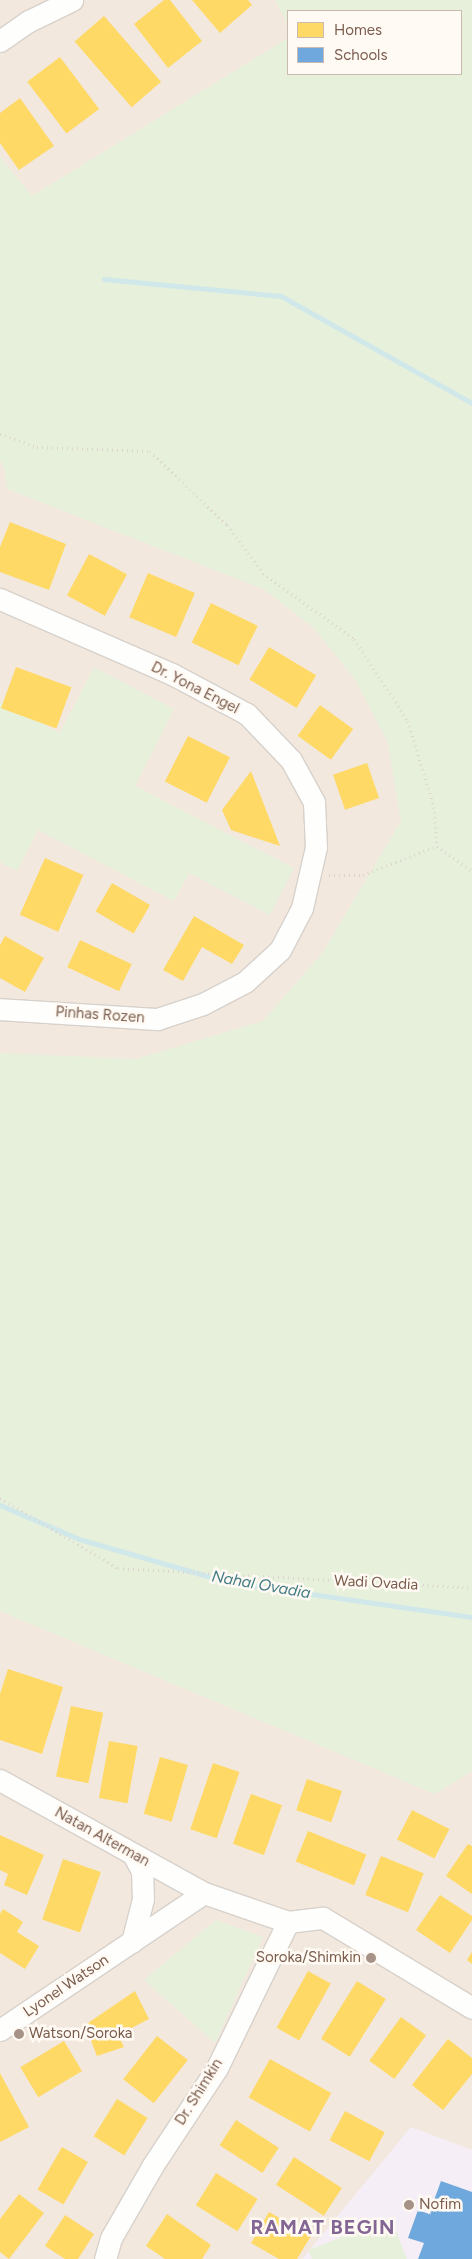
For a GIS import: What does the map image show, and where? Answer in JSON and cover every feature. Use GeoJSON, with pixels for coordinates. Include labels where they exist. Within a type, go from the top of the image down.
{"type":"FeatureCollection","features":[{"type":"Feature","properties":{"kind":"street"},"geometry":{"type":"LineString","coordinates":[[0,41],[29,21],[72,0]]}},
{"type":"Feature","properties":{"kind":"street"},"geometry":{"type":"LineString","coordinates":[[0,23],[29,21]]}},
{"type":"Feature","properties":{"kind":"street","name":"Dr. Yona Engel"},"geometry":{"type":"LineString","coordinates":[[0,599],[172,674],[247,714],[291,760],[314,802],[316,847]]}},
{"type":"Feature","properties":{"kind":"street","name":"Pinhas Rozen"},"geometry":{"type":"LineString","coordinates":[[0,1009],[157,1019],[204,1004],[245,982],[280,950],[302,908],[316,847]]}},
{"type":"Feature","properties":{"kind":"street","name":"Natan Alterman"},"geometry":{"type":"LineString","coordinates":[[0,1780],[134,1856],[204,1893],[288,1922]]}},
{"type":"Feature","properties":{"kind":"street"},"geometry":{"type":"LineString","coordinates":[[132,1942],[143,1899],[142,1871],[134,1856]]}},
{"type":"Feature","properties":{"kind":"street","name":"Lyonel Watson"},"geometry":{"type":"LineString","coordinates":[[0,2030],[204,1893]]}},
{"type":"Feature","properties":{"kind":"street"},"geometry":{"type":"LineString","coordinates":[[288,1922],[323,1918],[472,2008]]}},
{"type":"Feature","properties":{"kind":"street","name":"Dr. Shimkin"},"geometry":{"type":"LineString","coordinates":[[106,2259],[111,2238],[153,2165],[216,2068],[288,1922]]}},
{"type":"Feature","properties":{"kind":"path"},"geometry":{"type":"LineString","coordinates":[[0,434],[37,447],[150,450],[226,525],[263,573],[354,639],[408,721],[434,807],[437,846]]}},
{"type":"Feature","properties":{"kind":"path"},"geometry":{"type":"LineString","coordinates":[[437,846],[472,871]]}},
{"type":"Feature","properties":{"kind":"path"},"geometry":{"type":"LineString","coordinates":[[309,876],[363,875],[437,846]]}},
{"type":"Feature","properties":{"kind":"path","name":"Wadi Ovadia"},"geometry":{"type":"LineString","coordinates":[[0,1498],[118,1568],[472,1588]]}},
{"type":"Feature","properties":{"kind":"shaded area"},"geometry":{"type":"Polygon","coordinates":[[[0,0],[472,0],[472,2259],[0,2259],[0,0]]]}},
{"type":"Feature","properties":{"kind":"shaded area","name":"Nofim"},"geometry":{"type":"Polygon","coordinates":[[[411,2127],[472,2150],[472,2259],[302,2259],[411,2127]]]}},
{"type":"Feature","properties":{"kind":"green space"},"geometry":{"type":"Polygon","coordinates":[[[275,0],[472,0],[472,1771],[435,1794],[0,1611],[0,1053],[136,1059],[263,1021],[323,952],[401,821],[388,743],[355,679],[313,627],[263,589],[7,489],[4,467],[0,461],[0,157],[32,196],[287,39],[287,75],[462,75],[462,10],[287,10],[287,23],[275,0]]]}},
{"type":"Feature","properties":{"kind":"green space"},"geometry":{"type":"Polygon","coordinates":[[[94,667],[174,709],[135,786],[294,868],[270,915],[189,873],[174,901],[38,830],[17,871],[0,862],[0,702],[60,733],[94,667]]]}},
{"type":"Feature","properties":{"kind":"green space"},"geometry":{"type":"Polygon","coordinates":[[[216,1920],[263,1937],[215,2043],[144,1980],[216,1920]]]}},
{"type":"Feature","properties":{"kind":"green space"},"geometry":{"type":"Polygon","coordinates":[[[391,2218],[407,2259],[312,2259],[308,2250],[391,2218]]]}},
{"type":"Feature","properties":{"kind":"building: Homes"},"geometry":{"type":"Polygon","coordinates":[[[164,0],[170,0],[202,41],[168,68],[134,24],[164,0]]]}},
{"type":"Feature","properties":{"kind":"building: Homes"},"geometry":{"type":"Polygon","coordinates":[[[192,0],[248,0],[252,5],[220,33],[192,0]]]}},
{"type":"Feature","properties":{"kind":"building: Homes"},"geometry":{"type":"Polygon","coordinates":[[[104,16],[161,82],[132,107],[75,42],[104,16]]]}},
{"type":"Feature","properties":{"kind":"building: Homes"},"geometry":{"type":"Polygon","coordinates":[[[60,57],[99,109],[66,134],[27,82],[60,57]]]}},
{"type":"Feature","properties":{"kind":"building: Homes"},"geometry":{"type":"Polygon","coordinates":[[[20,98],[54,146],[19,170],[0,143],[0,113],[20,98]]]}},
{"type":"Feature","properties":{"kind":"building: Homes"},"geometry":{"type":"Polygon","coordinates":[[[10,522],[66,544],[49,590],[0,572],[0,547],[10,522]]]}},
{"type":"Feature","properties":{"kind":"building: Homes"},"geometry":{"type":"Polygon","coordinates":[[[89,554],[127,574],[105,616],[67,595],[89,554]]]}},
{"type":"Feature","properties":{"kind":"building: Homes"},"geometry":{"type":"Polygon","coordinates":[[[148,573],[195,593],[176,637],[129,617],[148,573]]]}},
{"type":"Feature","properties":{"kind":"building: Homes"},"geometry":{"type":"Polygon","coordinates":[[[211,603],[258,626],[238,665],[192,643],[211,603]]]}},
{"type":"Feature","properties":{"kind":"building: Homes"},"geometry":{"type":"Polygon","coordinates":[[[269,647],[316,675],[297,708],[249,680],[269,647]]]}},
{"type":"Feature","properties":{"kind":"building: Homes"},"geometry":{"type":"Polygon","coordinates":[[[16,667],[71,687],[56,729],[1,708],[16,667]]]}},
{"type":"Feature","properties":{"kind":"building: Homes"},"geometry":{"type":"Polygon","coordinates":[[[320,705],[353,729],[331,760],[298,736],[320,705]]]}},
{"type":"Feature","properties":{"kind":"building: Homes"},"geometry":{"type":"Polygon","coordinates":[[[188,736],[230,757],[207,803],[165,781],[188,736]]]}},
{"type":"Feature","properties":{"kind":"building: Homes"},"geometry":{"type":"Polygon","coordinates":[[[367,763],[379,798],[345,810],[333,775],[367,763]]]}},
{"type":"Feature","properties":{"kind":"building: Homes"},"geometry":{"type":"Polygon","coordinates":[[[251,771],[280,846],[231,830],[222,810],[251,771]]]}},
{"type":"Feature","properties":{"kind":"building: Homes"},"geometry":{"type":"Polygon","coordinates":[[[45,858],[83,875],[58,932],[20,915],[45,858]]]}},
{"type":"Feature","properties":{"kind":"building: Homes"},"geometry":{"type":"Polygon","coordinates":[[[112,883],[150,905],[134,934],[96,912],[112,883]]]}},
{"type":"Feature","properties":{"kind":"building: Homes"},"geometry":{"type":"Polygon","coordinates":[[[194,916],[244,945],[232,964],[202,947],[183,981],[163,970],[194,916]]]}},
{"type":"Feature","properties":{"kind":"building: Homes"},"geometry":{"type":"Polygon","coordinates":[[[5,936],[44,958],[25,992],[0,978],[0,945],[5,936]]]}},
{"type":"Feature","properties":{"kind":"building: Homes"},"geometry":{"type":"Polygon","coordinates":[[[80,940],[132,964],[119,991],[67,967],[80,940]]]}},
{"type":"Feature","properties":{"kind":"building: Homes"},"geometry":{"type":"Polygon","coordinates":[[[8,1669],[63,1687],[42,1754],[0,1740],[0,1694],[8,1669]]]}},
{"type":"Feature","properties":{"kind":"building: Homes"},"geometry":{"type":"Polygon","coordinates":[[[71,1706],[103,1713],[88,1783],[56,1776],[71,1706]]]}},
{"type":"Feature","properties":{"kind":"building: Homes"},"geometry":{"type":"Polygon","coordinates":[[[109,1741],[138,1746],[127,1803],[99,1798],[109,1741]]]}},
{"type":"Feature","properties":{"kind":"building: Homes"},"geometry":{"type":"Polygon","coordinates":[[[160,1757],[188,1765],[172,1822],[144,1814],[160,1757]]]}},
{"type":"Feature","properties":{"kind":"building: Homes"},"geometry":{"type":"Polygon","coordinates":[[[213,1763],[239,1772],[217,1838],[190,1829],[213,1763]]]}},
{"type":"Feature","properties":{"kind":"building: Homes"},"geometry":{"type":"Polygon","coordinates":[[[307,1779],[342,1791],[331,1822],[296,1810],[307,1779]]]}},
{"type":"Feature","properties":{"kind":"building: Homes"},"geometry":{"type":"Polygon","coordinates":[[[251,1794],[282,1805],[264,1855],[233,1844],[251,1794]]]}},
{"type":"Feature","properties":{"kind":"building: Homes"},"geometry":{"type":"Polygon","coordinates":[[[412,1810],[449,1829],[434,1858],[397,1839],[412,1810]]]}},
{"type":"Feature","properties":{"kind":"building: Homes"},"geometry":{"type":"Polygon","coordinates":[[[308,1831],[366,1855],[354,1885],[296,1862],[308,1831]]]}},
{"type":"Feature","properties":{"kind":"building: Homes"},"geometry":{"type":"Polygon","coordinates":[[[0,1835],[44,1855],[27,1895],[4,1885],[8,1874],[0,1870],[0,1835]]]}},
{"type":"Feature","properties":{"kind":"building: Homes"},"geometry":{"type":"Polygon","coordinates":[[[468,1844],[472,1846],[472,1894],[446,1876],[468,1844]]]}},
{"type":"Feature","properties":{"kind":"building: Homes"},"geometry":{"type":"Polygon","coordinates":[[[381,1856],[424,1873],[408,1912],[365,1895],[381,1856]]]}},
{"type":"Feature","properties":{"kind":"building: Homes"},"geometry":{"type":"Polygon","coordinates":[[[63,1859],[101,1872],[80,1933],[42,1920],[63,1859]]]}},
{"type":"Feature","properties":{"kind":"building: Homes"},"geometry":{"type":"Polygon","coordinates":[[[440,1895],[472,1916],[472,1920],[450,1953],[416,1930],[440,1895]]]}},
{"type":"Feature","properties":{"kind":"building: Homes"},"geometry":{"type":"Polygon","coordinates":[[[3,1909],[23,1922],[17,1932],[39,1946],[25,1969],[0,1953],[0,1914],[3,1909]]]}},
{"type":"Feature","properties":{"kind":"building: Homes"},"geometry":{"type":"Polygon","coordinates":[[[472,1952],[472,1964],[467,1960],[472,1952]]]}},
{"type":"Feature","properties":{"kind":"building: Homes"},"geometry":{"type":"Polygon","coordinates":[[[308,1971],[331,1984],[299,2040],[276,2028],[308,1971]]]}},
{"type":"Feature","properties":{"kind":"building: Homes"},"geometry":{"type":"Polygon","coordinates":[[[357,1981],[386,1999],[350,2057],[321,2039],[357,1981]]]}},
{"type":"Feature","properties":{"kind":"building: Homes"},"geometry":{"type":"Polygon","coordinates":[[[135,1991],[149,2019],[118,2035],[124,2047],[97,2056],[85,2025],[135,1991]]]}},
{"type":"Feature","properties":{"kind":"building: Homes"},"geometry":{"type":"Polygon","coordinates":[[[401,2017],[426,2035],[394,2079],[369,2061],[401,2017]]]}},
{"type":"Feature","properties":{"kind":"building: Homes"},"geometry":{"type":"Polygon","coordinates":[[[157,2036],[188,2060],[154,2103],[123,2079],[157,2036]]]}},
{"type":"Feature","properties":{"kind":"building: Homes"},"geometry":{"type":"Polygon","coordinates":[[[448,2039],[472,2058],[472,2074],[443,2110],[412,2085],[448,2039]]]}},
{"type":"Feature","properties":{"kind":"building: Homes"},"geometry":{"type":"Polygon","coordinates":[[[64,2041],[82,2071],[38,2097],[20,2067],[64,2041]]]}},
{"type":"Feature","properties":{"kind":"building: Homes"},"geometry":{"type":"Polygon","coordinates":[[[270,2059],[331,2093],[310,2131],[249,2097],[270,2059]]]}},
{"type":"Feature","properties":{"kind":"building: Homes"},"geometry":{"type":"Polygon","coordinates":[[[0,2073],[29,2127],[0,2142],[0,2073]]]}},
{"type":"Feature","properties":{"kind":"building: Homes"},"geometry":{"type":"Polygon","coordinates":[[[117,2099],[148,2118],[124,2155],[94,2136],[117,2099]]]}},
{"type":"Feature","properties":{"kind":"building: Homes"},"geometry":{"type":"Polygon","coordinates":[[[345,2111],[385,2132],[369,2161],[330,2140],[345,2111]]]}},
{"type":"Feature","properties":{"kind":"building: Homes"},"geometry":{"type":"Polygon","coordinates":[[[236,2120],[279,2148],[262,2173],[220,2145],[236,2120]]]}},
{"type":"Feature","properties":{"kind":"building: Homes"},"geometry":{"type":"Polygon","coordinates":[[[62,2147],[88,2162],[63,2204],[38,2189],[62,2147]]]}},
{"type":"Feature","properties":{"kind":"building: Homes"},"geometry":{"type":"Polygon","coordinates":[[[294,2157],[342,2188],[324,2216],[276,2185],[294,2157]]]}},
{"type":"Feature","properties":{"kind":"building: Homes"},"geometry":{"type":"Polygon","coordinates":[[[216,2173],[258,2199],[237,2231],[196,2205],[216,2173]]]}},
{"type":"Feature","properties":{"kind":"building: Homes"},"geometry":{"type":"Polygon","coordinates":[[[19,2194],[44,2213],[9,2259],[0,2252],[0,2219],[19,2194]]]}},
{"type":"Feature","properties":{"kind":"building: Homes"},"geometry":{"type":"Polygon","coordinates":[[[269,2212],[311,2236],[297,2259],[279,2259],[251,2243],[269,2212]]]}},
{"type":"Feature","properties":{"kind":"building: Homes"},"geometry":{"type":"Polygon","coordinates":[[[167,2214],[211,2245],[202,2259],[165,2259],[146,2246],[167,2214]]]}},
{"type":"Feature","properties":{"kind":"building: Homes"},"geometry":{"type":"Polygon","coordinates":[[[65,2215],[94,2234],[78,2259],[65,2259],[45,2246],[65,2215]]]}},
{"type":"Feature","properties":{"kind":"building: Schools"},"geometry":{"type":"Polygon","coordinates":[[[441,2181],[472,2192],[472,2259],[418,2259],[424,2243],[408,2238],[418,2210],[429,2214],[441,2181]]]}},
{"type":"Feature","properties":{"kind":"waterway"},"geometry":{"type":"LineString","coordinates":[[104,279],[281,296],[472,403]]}},
{"type":"Feature","properties":{"kind":"waterway","name":"Nahal Ovadia"},"geometry":{"type":"LineString","coordinates":[[0,1505],[79,1539],[228,1582],[472,1617]]}},
{"type":"Feature","properties":{"kind":"place","name":"Soroka/Shimkin"},"geometry":{"type":"Point","coordinates":[371,1958]}},
{"type":"Feature","properties":{"kind":"place","name":"Watson/Soroka"},"geometry":{"type":"Point","coordinates":[19,2034]}},
{"type":"Feature","properties":{"kind":"place","name":"Nofim"},"geometry":{"type":"Point","coordinates":[409,2205]}},
{"type":"Feature","properties":{"kind":"district","name":"RAMAT BEGIN"},"geometry":{"type":"Point","coordinates":[323,2227]}}]}
